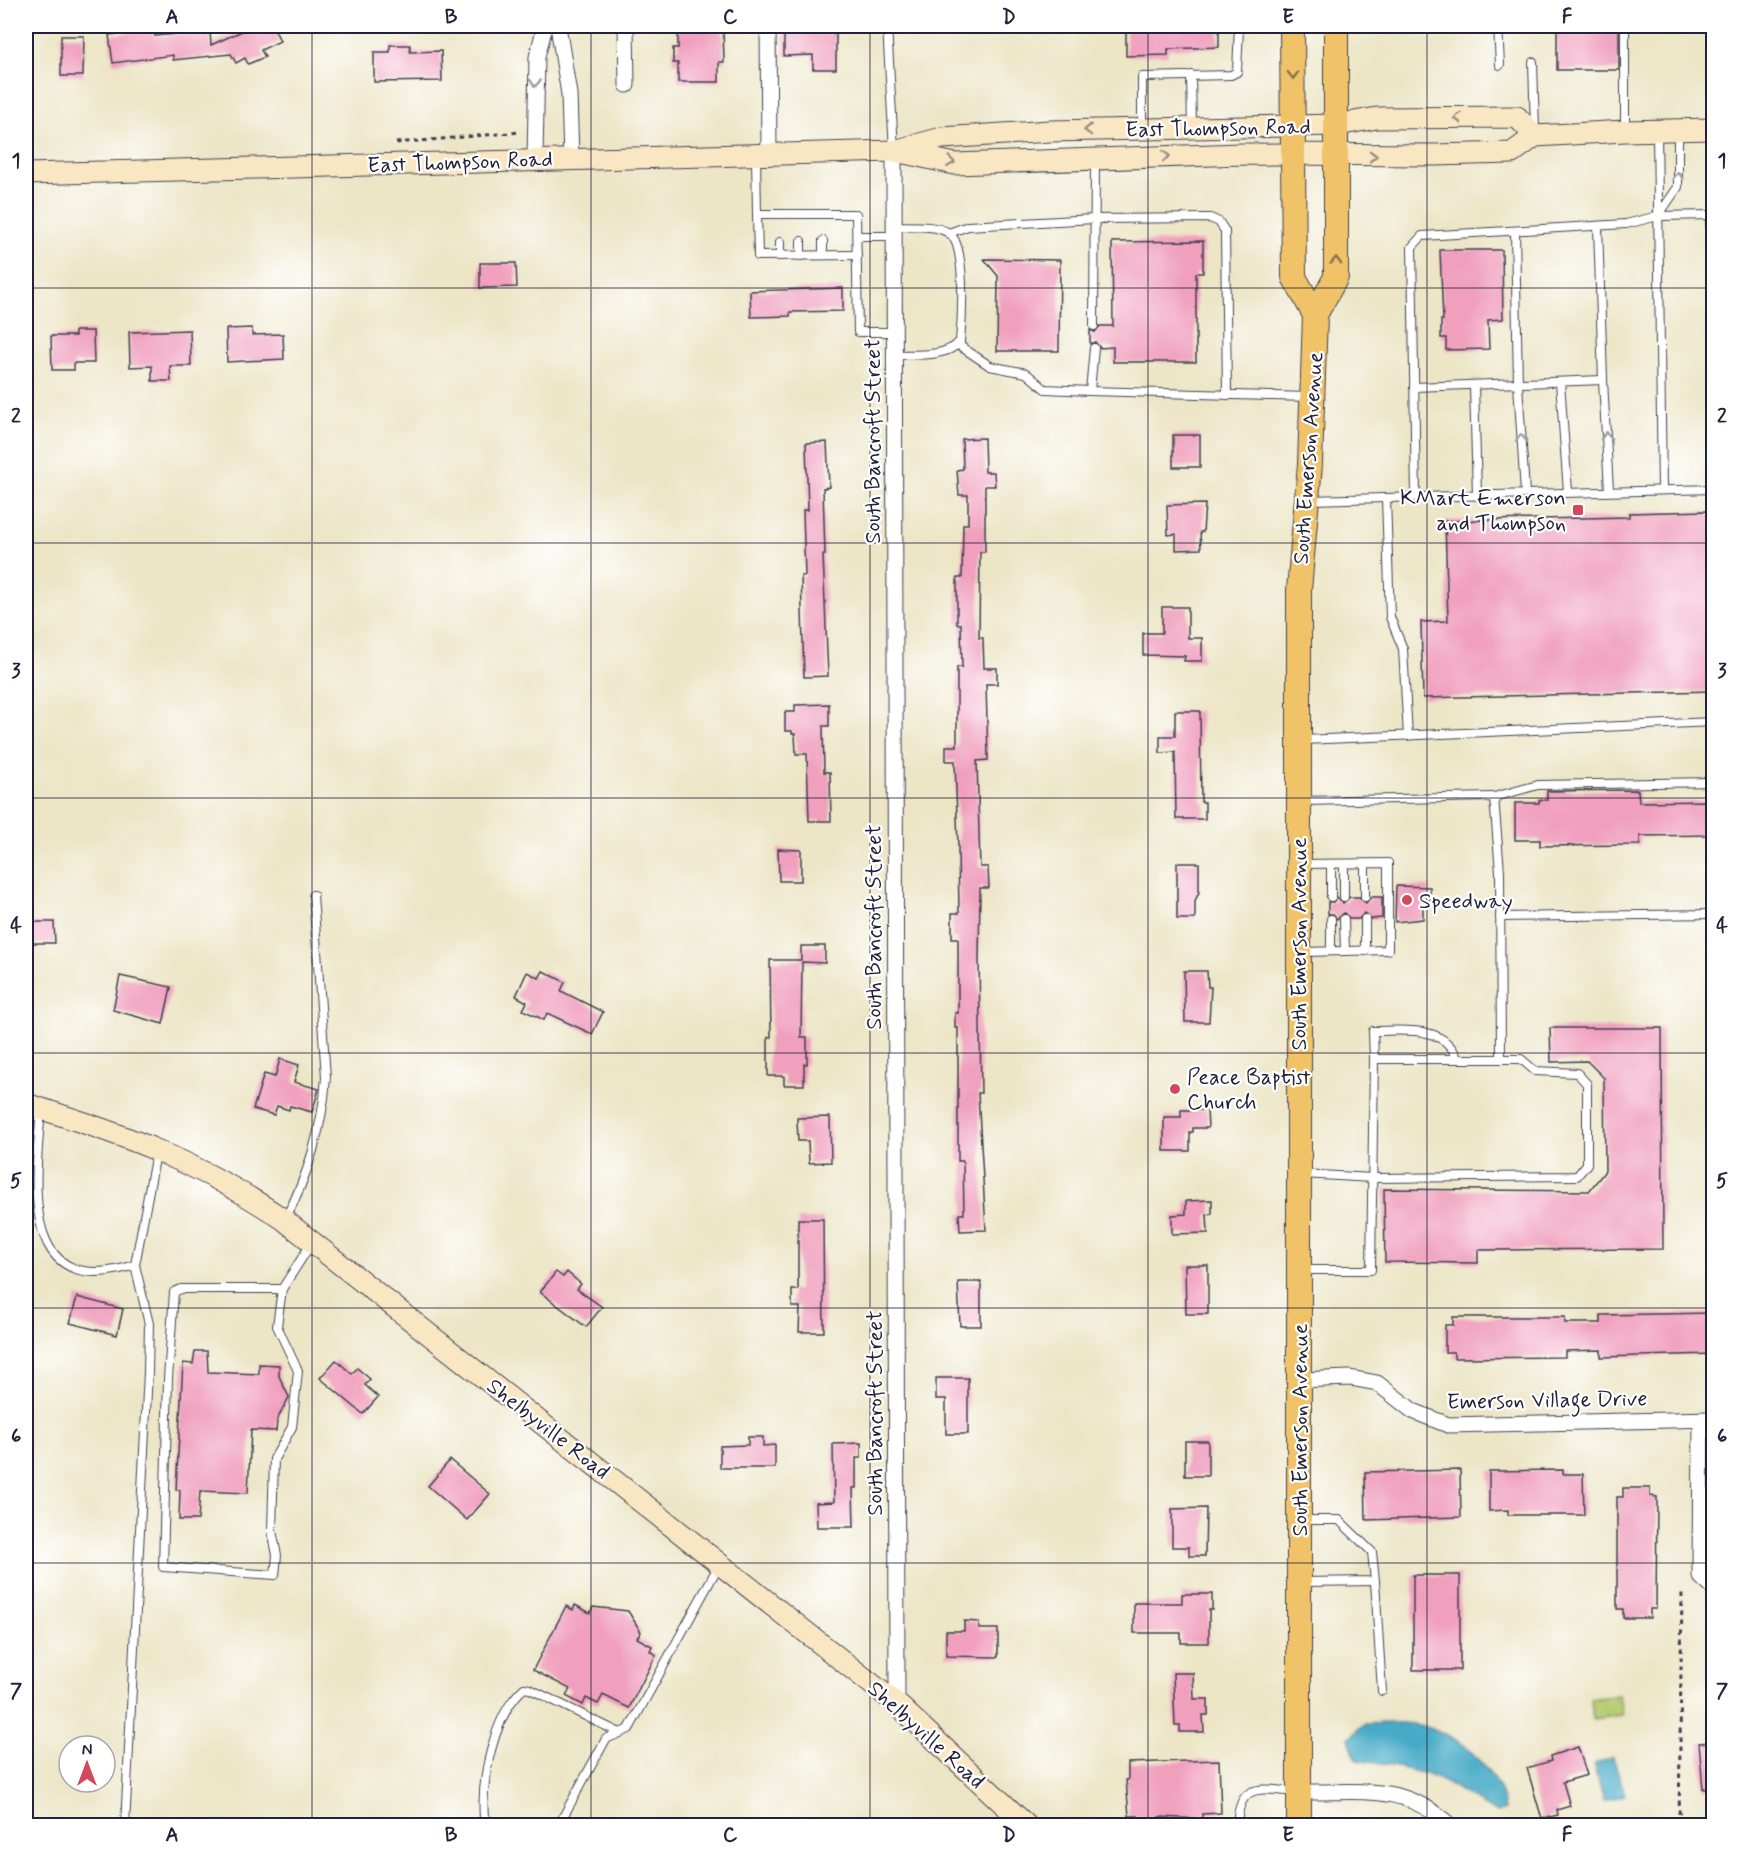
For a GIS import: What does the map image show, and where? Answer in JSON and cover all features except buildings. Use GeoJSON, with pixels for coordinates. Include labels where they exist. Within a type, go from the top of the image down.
{"type":"FeatureCollection","features":[{"type":"Feature","properties":{"kind":"main road"},"geometry":{"type":"LineString","coordinates":[[1292,26],[1294,277],[1315,315]]}},
{"type":"Feature","properties":{"kind":"main road","name":"South Emerson Avenue"},"geometry":{"type":"LineString","coordinates":[[1299,1826],[1299,590],[1315,315],[1336,277],[1336,26]]}},
{"type":"Feature","properties":{"kind":"main road","name":"East Thompson Road"},"geometry":{"type":"LineString","coordinates":[[26,174],[894,151],[955,164],[1294,153],[1336,155],[1512,153],[1535,136],[1517,117],[1377,118],[1336,125],[1142,128],[942,138],[894,151]]}},
{"type":"Feature","properties":{"kind":"main road"},"geometry":{"type":"LineString","coordinates":[[1535,136],[1713,129]]}},
{"type":"Feature","properties":{"kind":"main road","name":"Shelbyville Road"},"geometry":{"type":"LineString","coordinates":[[33,1106],[157,1148],[211,1175],[284,1220],[897,1704],[1028,1826]]}},
{"type":"Feature","properties":{"kind":"street"},"geometry":{"type":"LineString","coordinates":[[535,159],[535,78],[537,57],[545,26]]}},
{"type":"Feature","properties":{"kind":"street"},"geometry":{"type":"LineString","coordinates":[[558,26],[569,94],[571,158]]}},
{"type":"Feature","properties":{"kind":"street"},"geometry":{"type":"LineString","coordinates":[[626,26],[627,85]]}},
{"type":"Feature","properties":{"kind":"street"},"geometry":{"type":"LineString","coordinates":[[762,154],[768,26]]}},
{"type":"Feature","properties":{"kind":"street","name":"South Bancroft Street"},"geometry":{"type":"LineString","coordinates":[[894,151],[897,1704]]}},
{"type":"Feature","properties":{"kind":"street","name":"Emerson Village Drive"},"geometry":{"type":"LineString","coordinates":[[1299,1380],[1350,1378],[1377,1383],[1413,1411],[1448,1425],[1707,1419],[1700,1576],[1713,1589]]}},
{"type":"Feature","properties":{"kind":"street"},"geometry":{"type":"LineString","coordinates":[[1299,1792],[1390,1793],[1424,1804],[1452,1826]]}},
{"type":"Feature","properties":{"kind":"lane"},"geometry":{"type":"LineString","coordinates":[[887,26],[894,151]]}},
{"type":"Feature","properties":{"kind":"lane"},"geometry":{"type":"LineString","coordinates":[[1142,128],[1142,77],[1231,75],[1237,72],[1239,26]]}},
{"type":"Feature","properties":{"kind":"lane"},"geometry":{"type":"LineString","coordinates":[[1498,26],[1500,65]]}},
{"type":"Feature","properties":{"kind":"lane"},"geometry":{"type":"LineString","coordinates":[[1625,26],[1625,131]]}},
{"type":"Feature","properties":{"kind":"lane"},"geometry":{"type":"LineString","coordinates":[[1533,62],[1535,136]]}},
{"type":"Feature","properties":{"kind":"lane"},"geometry":{"type":"LineString","coordinates":[[1191,75],[1192,127]]}},
{"type":"Feature","properties":{"kind":"lane"},"geometry":{"type":"LineString","coordinates":[[1657,130],[1662,489]]}},
{"type":"Feature","properties":{"kind":"lane"},"geometry":{"type":"LineString","coordinates":[[1658,216],[1678,187],[1678,130]]}},
{"type":"Feature","properties":{"kind":"lane"},"geometry":{"type":"LineString","coordinates":[[762,154],[758,256],[857,255]]}},
{"type":"Feature","properties":{"kind":"lane"},"geometry":{"type":"LineString","coordinates":[[1094,326],[1095,159]]}},
{"type":"Feature","properties":{"kind":"lane"},"geometry":{"type":"LineString","coordinates":[[758,214],[779,214],[801,218],[856,214],[858,332],[894,332]]}},
{"type":"Feature","properties":{"kind":"lane"},"geometry":{"type":"LineString","coordinates":[[779,214],[780,223]]}},
{"type":"Feature","properties":{"kind":"lane"},"geometry":{"type":"LineString","coordinates":[[1416,497],[1412,247],[1422,237],[1626,224],[1658,216],[1712,215],[1713,309]]}},
{"type":"Feature","properties":{"kind":"lane"},"geometry":{"type":"LineString","coordinates":[[949,233],[968,226],[1094,219],[1210,218],[1219,222],[1225,231],[1227,395]]}},
{"type":"Feature","properties":{"kind":"lane"},"geometry":{"type":"LineString","coordinates":[[1598,226],[1609,491]]}},
{"type":"Feature","properties":{"kind":"lane"},"geometry":{"type":"LineString","coordinates":[[857,237],[935,228],[949,233],[956,240],[961,274],[961,331],[957,344],[942,351],[894,355]]}},
{"type":"Feature","properties":{"kind":"lane"},"geometry":{"type":"LineString","coordinates":[[1515,231],[1518,384],[1525,493]]}},
{"type":"Feature","properties":{"kind":"lane"},"geometry":{"type":"LineString","coordinates":[[801,241],[801,256]]}},
{"type":"Feature","properties":{"kind":"lane"},"geometry":{"type":"LineString","coordinates":[[823,241],[823,255]]}},
{"type":"Feature","properties":{"kind":"lane"},"geometry":{"type":"LineString","coordinates":[[780,242],[780,256]]}},
{"type":"Feature","properties":{"kind":"lane"},"geometry":{"type":"LineString","coordinates":[[957,344],[990,366],[1026,373],[1045,389],[1312,397]]}},
{"type":"Feature","properties":{"kind":"lane"},"geometry":{"type":"LineString","coordinates":[[1090,391],[1094,348]]}},
{"type":"Feature","properties":{"kind":"lane"},"geometry":{"type":"LineString","coordinates":[[1414,387],[1603,380]]}},
{"type":"Feature","properties":{"kind":"lane"},"geometry":{"type":"LineString","coordinates":[[1560,382],[1568,492]]}},
{"type":"Feature","properties":{"kind":"lane"},"geometry":{"type":"LineString","coordinates":[[1474,385],[1477,495]]}},
{"type":"Feature","properties":{"kind":"lane"},"geometry":{"type":"LineString","coordinates":[[1306,500],[1713,489]]}},
{"type":"Feature","properties":{"kind":"lane"},"geometry":{"type":"LineString","coordinates":[[1386,498],[1390,617],[1403,649],[1408,736]]}},
{"type":"Feature","properties":{"kind":"lane"},"geometry":{"type":"LineString","coordinates":[[1299,740],[1713,722]]}},
{"type":"Feature","properties":{"kind":"lane"},"geometry":{"type":"LineString","coordinates":[[1298,801],[1494,796],[1538,785],[1713,782]]}},
{"type":"Feature","properties":{"kind":"lane"},"geometry":{"type":"LineString","coordinates":[[1494,796],[1500,872],[1501,1059]]}},
{"type":"Feature","properties":{"kind":"lane"},"geometry":{"type":"LineString","coordinates":[[1298,864],[1388,863],[1388,950],[1298,952]]}},
{"type":"Feature","properties":{"kind":"lane"},"geometry":{"type":"LineString","coordinates":[[1331,864],[1331,897]]}},
{"type":"Feature","properties":{"kind":"lane"},"geometry":{"type":"LineString","coordinates":[[1344,864],[1344,897]]}},
{"type":"Feature","properties":{"kind":"lane"},"geometry":{"type":"LineString","coordinates":[[1365,864],[1365,897]]}},
{"type":"Feature","properties":{"kind":"lane"},"geometry":{"type":"LineString","coordinates":[[284,1220],[299,1194],[324,1105],[326,1077],[314,895]]}},
{"type":"Feature","properties":{"kind":"lane"},"geometry":{"type":"LineString","coordinates":[[1500,917],[1713,914]]}},
{"type":"Feature","properties":{"kind":"lane"},"geometry":{"type":"LineString","coordinates":[[1331,919],[1331,951]]}},
{"type":"Feature","properties":{"kind":"lane"},"geometry":{"type":"LineString","coordinates":[[1344,919],[1345,951]]}},
{"type":"Feature","properties":{"kind":"lane"},"geometry":{"type":"LineString","coordinates":[[1365,919],[1365,951]]}},
{"type":"Feature","properties":{"kind":"lane"},"geometry":{"type":"LineString","coordinates":[[1299,1270],[1371,1270],[1373,1030],[1418,1031],[1433,1034],[1445,1041],[1457,1059]]}},
{"type":"Feature","properties":{"kind":"lane"},"geometry":{"type":"LineString","coordinates":[[1299,1174],[1373,1178],[1570,1178],[1583,1172],[1587,1164],[1587,1084],[1584,1078],[1577,1073],[1534,1071],[1521,1059],[1374,1059]]}},
{"type":"Feature","properties":{"kind":"lane"},"geometry":{"type":"LineString","coordinates":[[33,1106],[38,1218],[49,1247],[63,1263],[84,1272],[115,1271],[135,1265]]}},
{"type":"Feature","properties":{"kind":"lane"},"geometry":{"type":"LineString","coordinates":[[125,1826],[149,1324],[135,1265],[157,1148]]}},
{"type":"Feature","properties":{"kind":"lane"},"geometry":{"type":"LineString","coordinates":[[282,1288],[181,1289],[174,1292],[168,1379],[163,1567],[275,1575],[277,1555],[272,1531],[274,1459],[292,1427],[298,1371],[277,1326],[282,1288],[312,1242]]}},
{"type":"Feature","properties":{"kind":"lane"},"geometry":{"type":"LineString","coordinates":[[1299,1520],[1339,1520],[1372,1552],[1382,1691]]}},
{"type":"Feature","properties":{"kind":"lane"},"geometry":{"type":"LineString","coordinates":[[558,1826],[606,1739],[629,1729],[720,1564]]}},
{"type":"Feature","properties":{"kind":"lane"},"geometry":{"type":"LineString","coordinates":[[1299,1582],[1375,1581]]}},
{"type":"Feature","properties":{"kind":"lane"},"geometry":{"type":"LineString","coordinates":[[497,1826],[484,1817],[483,1802],[494,1737],[524,1688],[620,1733]]}},
{"type":"Feature","properties":{"kind":"lane"},"geometry":{"type":"LineString","coordinates":[[1237,1826],[1238,1806],[1244,1795],[1257,1789],[1299,1792]]}},
{"type":"Feature","properties":{"kind":"path"},"geometry":{"type":"LineString","coordinates":[[1679,1823],[1682,1591]]}},
{"type":"Feature","properties":{"kind":"green space"},"geometry":{"type":"Polygon","coordinates":[[[1619,1695],[1622,1715],[1593,1719],[1591,1699],[1619,1695]]]}},
{"type":"Feature","properties":{"kind":"water"},"geometry":{"type":"Polygon","coordinates":[[[1364,1724],[1413,1724],[1429,1728],[1455,1740],[1488,1770],[1502,1796],[1505,1810],[1498,1813],[1446,1783],[1425,1774],[1356,1760],[1349,1738],[1364,1724]]]}},
{"type":"Feature","properties":{"kind":"water"},"geometry":{"type":"Polygon","coordinates":[[[1613,1757],[1625,1795],[1604,1801],[1594,1764],[1613,1757]]]}},
{"type":"Feature","properties":{"kind":"place","name":"KMart Emerson and Thompson"},"geometry":{"type":"Point","coordinates":[1578,510]}},
{"type":"Feature","properties":{"kind":"place","name":"Speedway"},"geometry":{"type":"Point","coordinates":[1407,900]}},
{"type":"Feature","properties":{"kind":"place","name":"Peace Baptist Church"},"geometry":{"type":"Point","coordinates":[1175,1089]}}]}
